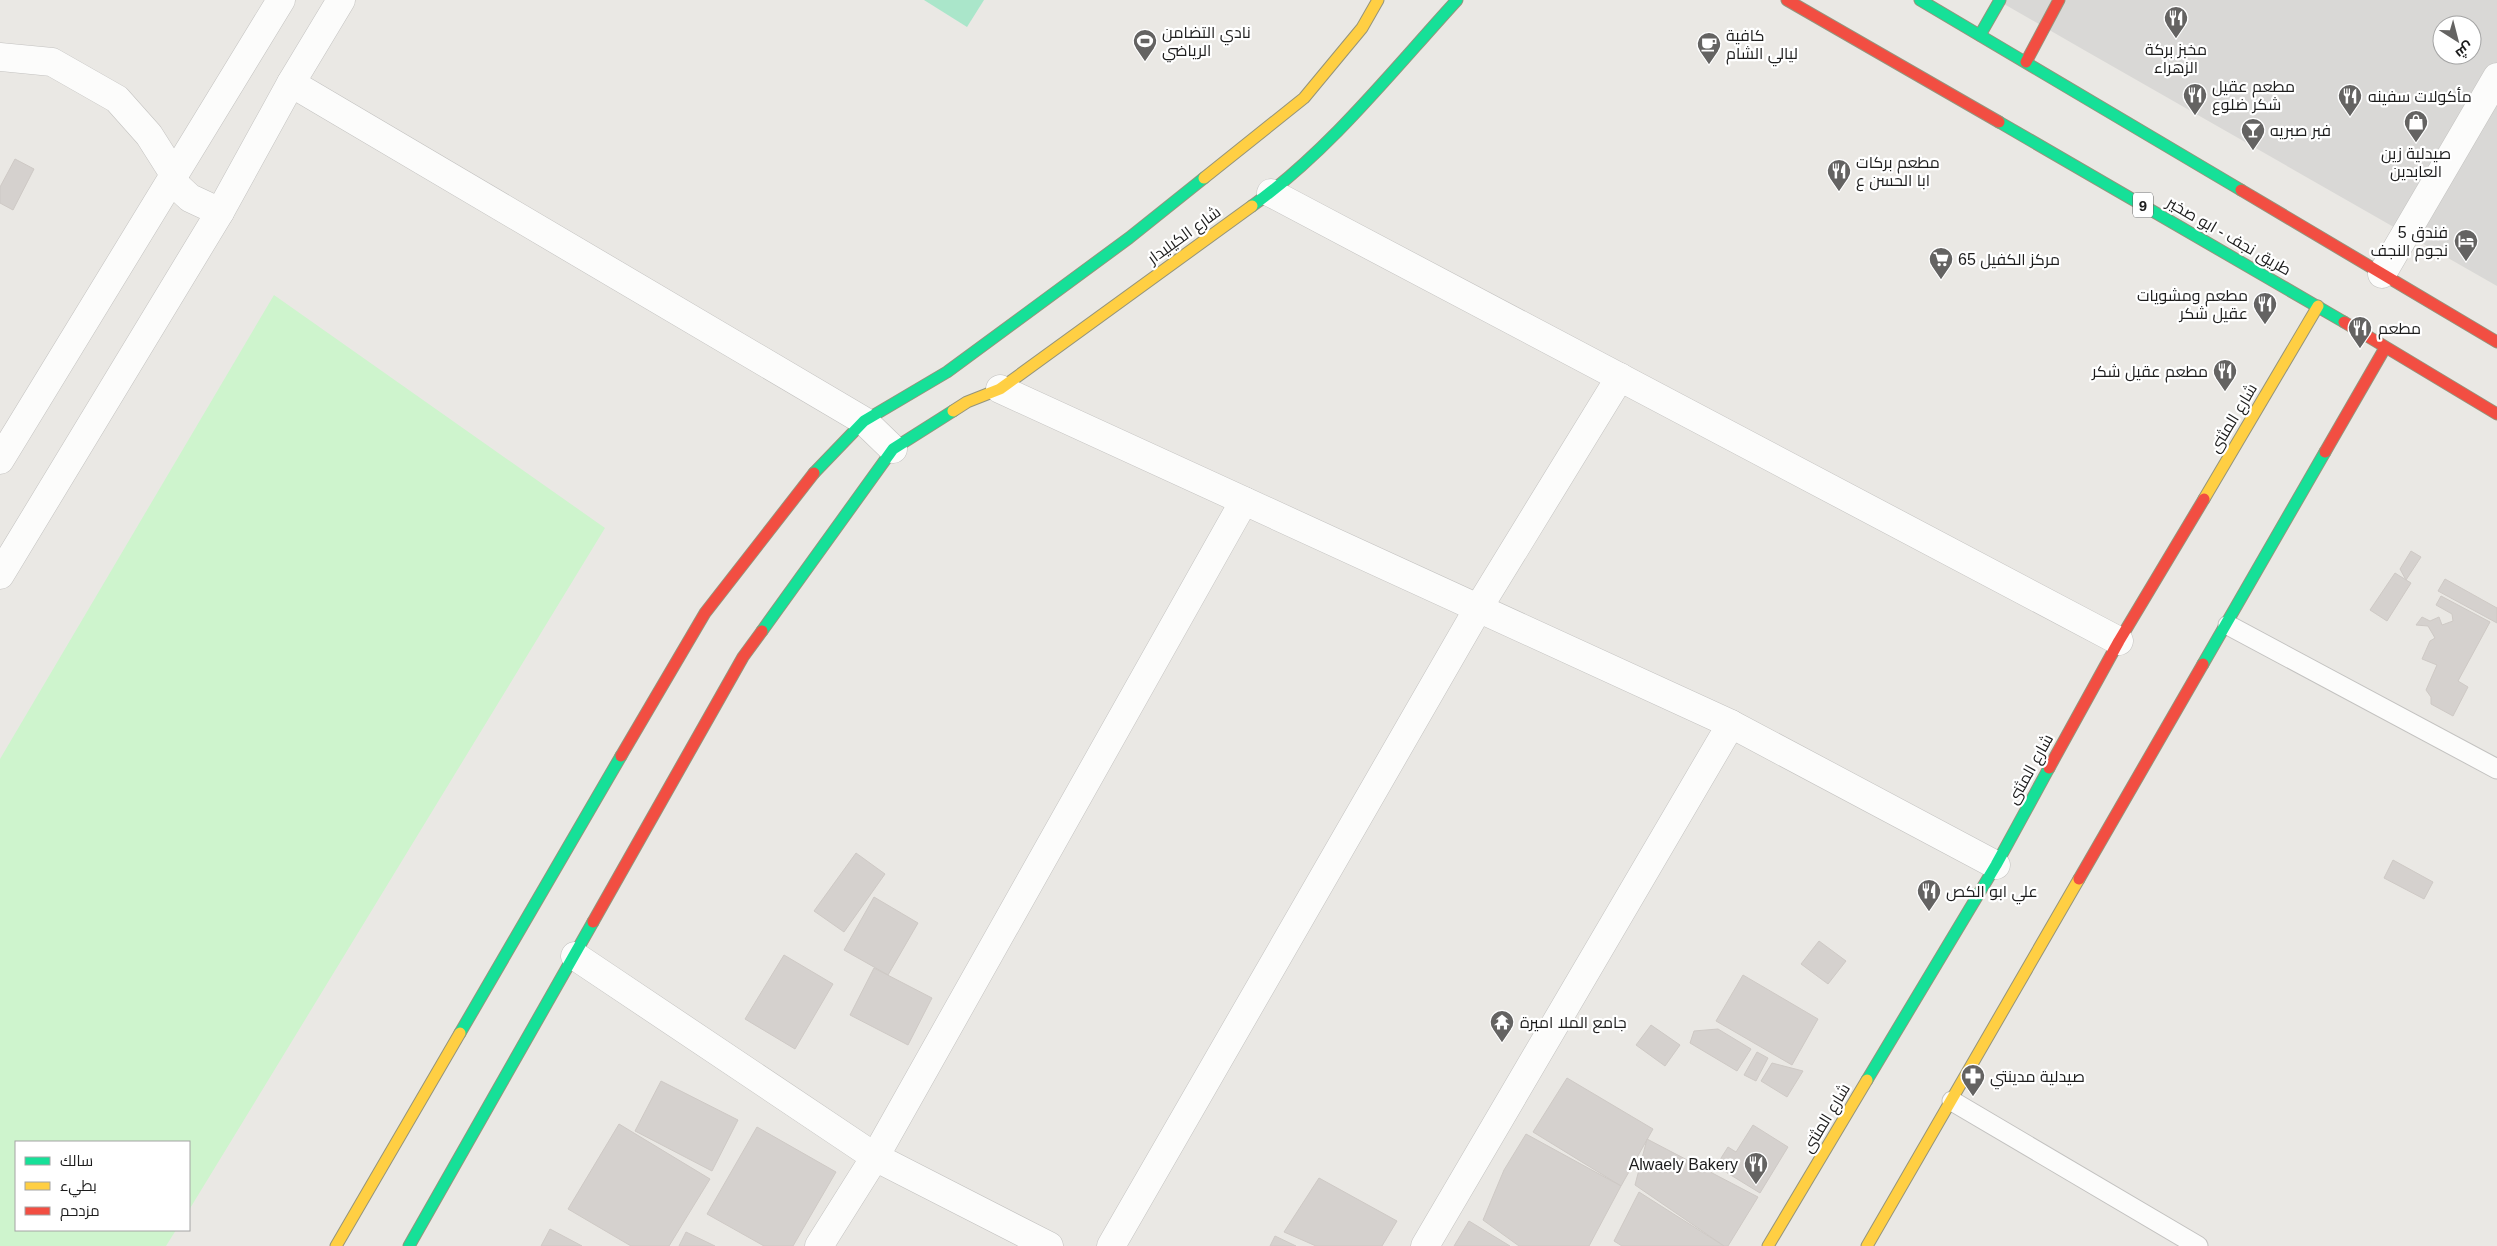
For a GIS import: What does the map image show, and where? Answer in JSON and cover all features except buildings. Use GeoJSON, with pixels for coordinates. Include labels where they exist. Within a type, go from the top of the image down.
{"type":"FeatureCollection","features":[{"type":"Feature","properties":{"kind":"main road","name":"شارع الكيليدار"},"geometry":{"type":"LineString","coordinates":[[336,1246],[705,613],[808,479],[864,421],[947,372],[1130,238],[1304,98],[1362,28],[1378,0]]}},
{"type":"Feature","properties":{"kind":"main road","name":"شارع الكيليدار"},"geometry":{"type":"LineString","coordinates":[[893,449],[967,402],[1000,389],[1271,193],[1338,130],[1457,0]]}},
{"type":"Feature","properties":{"kind":"main road","name":"طريق نجف - ابو صخير"},"geometry":{"type":"LineString","coordinates":[[1787,0],[2318,306],[2497,414]]}},
{"type":"Feature","properties":{"kind":"main road"},"geometry":{"type":"LineString","coordinates":[[1920,0],[2497,342]]}},
{"type":"Feature","properties":{"kind":"main road"},"geometry":{"type":"LineString","coordinates":[[1980,35],[2000,0]]}},
{"type":"Feature","properties":{"kind":"main road"},"geometry":{"type":"LineString","coordinates":[[2026,62],[2059,0]]}},
{"type":"Feature","properties":{"kind":"main road","name":"شارع المثنى"},"geometry":{"type":"LineString","coordinates":[[1768,1246],[1996,865],[2119,641],[2318,306]]}},
{"type":"Feature","properties":{"kind":"main road"},"geometry":{"type":"LineString","coordinates":[[1867,1246],[2228,625],[2385,348]]}},
{"type":"Feature","properties":{"kind":"main road"},"geometry":{"type":"LineString","coordinates":[[409,1246],[743,657],[893,449]]}},
{"type":"Feature","properties":{"kind":"street"},"geometry":{"type":"LineString","coordinates":[[0,460],[281,0]]}},
{"type":"Feature","properties":{"kind":"street"},"geometry":{"type":"LineString","coordinates":[[0,575],[220,212],[291,83],[340,0]]}},
{"type":"Feature","properties":{"kind":"street"},"geometry":{"type":"LineString","coordinates":[[0,57],[52,62],[117,99],[149,135],[175,176],[175,184],[190,198],[220,212]]}},
{"type":"Feature","properties":{"kind":"street"},"geometry":{"type":"LineString","coordinates":[[2382,274],[2497,77]]}},
{"type":"Feature","properties":{"kind":"street"},"geometry":{"type":"LineString","coordinates":[[291,83],[864,421],[893,449]]}},
{"type":"Feature","properties":{"kind":"street"},"geometry":{"type":"LineString","coordinates":[[1271,193],[2119,641]]}},
{"type":"Feature","properties":{"kind":"street"},"geometry":{"type":"LineString","coordinates":[[1111,1246],[1479,607],[1620,377]]}},
{"type":"Feature","properties":{"kind":"street"},"geometry":{"type":"LineString","coordinates":[[1000,389],[1731,724],[1996,865]]}},
{"type":"Feature","properties":{"kind":"street"},"geometry":{"type":"LineString","coordinates":[[819,1246],[875,1157],[1244,500]]}},
{"type":"Feature","properties":{"kind":"street"},"geometry":{"type":"LineString","coordinates":[[1425,1246],[1731,724]]}},
{"type":"Feature","properties":{"kind":"street"},"geometry":{"type":"LineString","coordinates":[[575,956],[875,1157],[1049,1246]]}},
{"type":"Feature","properties":{"kind":"lane"},"geometry":{"type":"LineString","coordinates":[[2228,625],[2497,769]]}},
{"type":"Feature","properties":{"kind":"lane"},"geometry":{"type":"LineString","coordinates":[[1952,1100],[2198,1246]]}},
{"type":"Feature","properties":{"kind":"shaded area"},"geometry":{"type":"Polygon","coordinates":[[[1997,0],[2497,0],[2497,286],[1997,0]]]}},
{"type":"Feature","properties":{"kind":"green space"},"geometry":{"type":"Polygon","coordinates":[[[924,0],[984,0],[967,27],[924,0]]]}},
{"type":"Feature","properties":{"kind":"green space"},"geometry":{"type":"Polygon","coordinates":[[[274,295],[605,528],[190,1208],[190,1141],[15,1141],[15,1231],[175,1231],[166,1246],[0,1246],[0,759],[274,295]]]}},
{"type":"Feature","properties":{"kind":"traffic: fast"},"geometry":{"type":"LineString","coordinates":[[1252,206],[1281,184],[1334,135],[1457,0]]}},
{"type":"Feature","properties":{"kind":"traffic: fast"},"geometry":{"type":"LineString","coordinates":[[1920,0],[2241,190]]}},
{"type":"Feature","properties":{"kind":"traffic: fast"},"geometry":{"type":"LineString","coordinates":[[1980,35],[2000,0]]}},
{"type":"Feature","properties":{"kind":"traffic: fast"},"geometry":{"type":"LineString","coordinates":[[1999,122],[2344,322]]}},
{"type":"Feature","properties":{"kind":"traffic: fast"},"geometry":{"type":"LineString","coordinates":[[814,473],[864,421],[947,372],[1129,238],[1204,178]]}},
{"type":"Feature","properties":{"kind":"traffic: fast"},"geometry":{"type":"LineString","coordinates":[[762,631],[893,449],[953,411]]}},
{"type":"Feature","properties":{"kind":"traffic: fast"},"geometry":{"type":"LineString","coordinates":[[2203,664],[2325,452]]}},
{"type":"Feature","properties":{"kind":"traffic: fast"},"geometry":{"type":"LineString","coordinates":[[460,1033],[621,756]]}},
{"type":"Feature","properties":{"kind":"traffic: fast"},"geometry":{"type":"LineString","coordinates":[[1867,1080],[1996,865],[2049,768]]}},
{"type":"Feature","properties":{"kind":"traffic: fast"},"geometry":{"type":"LineString","coordinates":[[409,1246],[593,922]]}},
{"type":"Feature","properties":{"kind":"traffic: slow"},"geometry":{"type":"LineString","coordinates":[[1204,178],[1304,98],[1362,28],[1378,0]]}},
{"type":"Feature","properties":{"kind":"traffic: slow"},"geometry":{"type":"LineString","coordinates":[[953,411],[967,402],[1000,389],[1252,206]]}},
{"type":"Feature","properties":{"kind":"traffic: slow"},"geometry":{"type":"LineString","coordinates":[[2204,499],[2318,306]]}},
{"type":"Feature","properties":{"kind":"traffic: slow"},"geometry":{"type":"LineString","coordinates":[[1867,1246],[2079,879]]}},
{"type":"Feature","properties":{"kind":"traffic: slow"},"geometry":{"type":"LineString","coordinates":[[336,1246],[460,1033]]}},
{"type":"Feature","properties":{"kind":"traffic: slow"},"geometry":{"type":"LineString","coordinates":[[1768,1246],[1867,1080]]}},
{"type":"Feature","properties":{"kind":"traffic: jam"},"geometry":{"type":"LineString","coordinates":[[1787,0],[1999,122]]}},
{"type":"Feature","properties":{"kind":"traffic: jam"},"geometry":{"type":"LineString","coordinates":[[2026,62],[2059,0]]}},
{"type":"Feature","properties":{"kind":"traffic: jam"},"geometry":{"type":"LineString","coordinates":[[2241,190],[2497,342]]}},
{"type":"Feature","properties":{"kind":"traffic: jam"},"geometry":{"type":"LineString","coordinates":[[2344,322],[2497,414]]}},
{"type":"Feature","properties":{"kind":"traffic: jam"},"geometry":{"type":"LineString","coordinates":[[2325,452],[2385,348]]}},
{"type":"Feature","properties":{"kind":"traffic: jam"},"geometry":{"type":"LineString","coordinates":[[621,756],[705,613],[814,473]]}},
{"type":"Feature","properties":{"kind":"traffic: jam"},"geometry":{"type":"LineString","coordinates":[[2049,768],[2119,641],[2204,499]]}},
{"type":"Feature","properties":{"kind":"traffic: jam"},"geometry":{"type":"LineString","coordinates":[[593,922],[743,657],[762,631]]}},
{"type":"Feature","properties":{"kind":"traffic: jam"},"geometry":{"type":"LineString","coordinates":[[2079,879],[2203,664]]}},
{"type":"Feature","properties":{"kind":"place","name":"مخبز بركة الزهراء"},"geometry":{"type":"Point","coordinates":[2176,39]}},
{"type":"Feature","properties":{"kind":"place","name":"نادي التضامن الرياضي"},"geometry":{"type":"Point","coordinates":[1145,62]}},
{"type":"Feature","properties":{"kind":"place","name":"كافية ليالي الشام"},"geometry":{"type":"Point","coordinates":[1709,65]}},
{"type":"Feature","properties":{"kind":"place","name":"مطعم عقيل شكر ضلوع"},"geometry":{"type":"Point","coordinates":[2195,116]}},
{"type":"Feature","properties":{"kind":"place","name":"مأكولات سفينه"},"geometry":{"type":"Point","coordinates":[2350,117]}},
{"type":"Feature","properties":{"kind":"place","name":"صيدلية زين العابدين"},"geometry":{"type":"Point","coordinates":[2416,143]}},
{"type":"Feature","properties":{"kind":"place","name":"فبر صبريه"},"geometry":{"type":"Point","coordinates":[2253,151]}},
{"type":"Feature","properties":{"kind":"place","name":"مطعم بركات ابا الحسن ع"},"geometry":{"type":"Point","coordinates":[1839,192]}},
{"type":"Feature","properties":{"kind":"place","name":"فندق 5 نجوم النجف"},"geometry":{"type":"Point","coordinates":[2466,262]}},
{"type":"Feature","properties":{"kind":"place","name":"مركز الكفيل 65"},"geometry":{"type":"Point","coordinates":[1941,280]}},
{"type":"Feature","properties":{"kind":"place","name":"مطعم ومشويات عقيل شكر"},"geometry":{"type":"Point","coordinates":[2265,325]}},
{"type":"Feature","properties":{"kind":"place","name":"مطعم"},"geometry":{"type":"Point","coordinates":[2360,349]}},
{"type":"Feature","properties":{"kind":"place","name":"مطعم عقيل شكر"},"geometry":{"type":"Point","coordinates":[2225,392]}},
{"type":"Feature","properties":{"kind":"place","name":"علي ابو الكص"},"geometry":{"type":"Point","coordinates":[1929,912]}},
{"type":"Feature","properties":{"kind":"place","name":"جامع الملا اميرة"},"geometry":{"type":"Point","coordinates":[1502,1043]}},
{"type":"Feature","properties":{"kind":"place","name":"صيدلية مدينتي"},"geometry":{"type":"Point","coordinates":[1973,1097]}},
{"type":"Feature","properties":{"kind":"place","name":"Alwaely Bakery"},"geometry":{"type":"Point","coordinates":[1756,1185]}}]}
